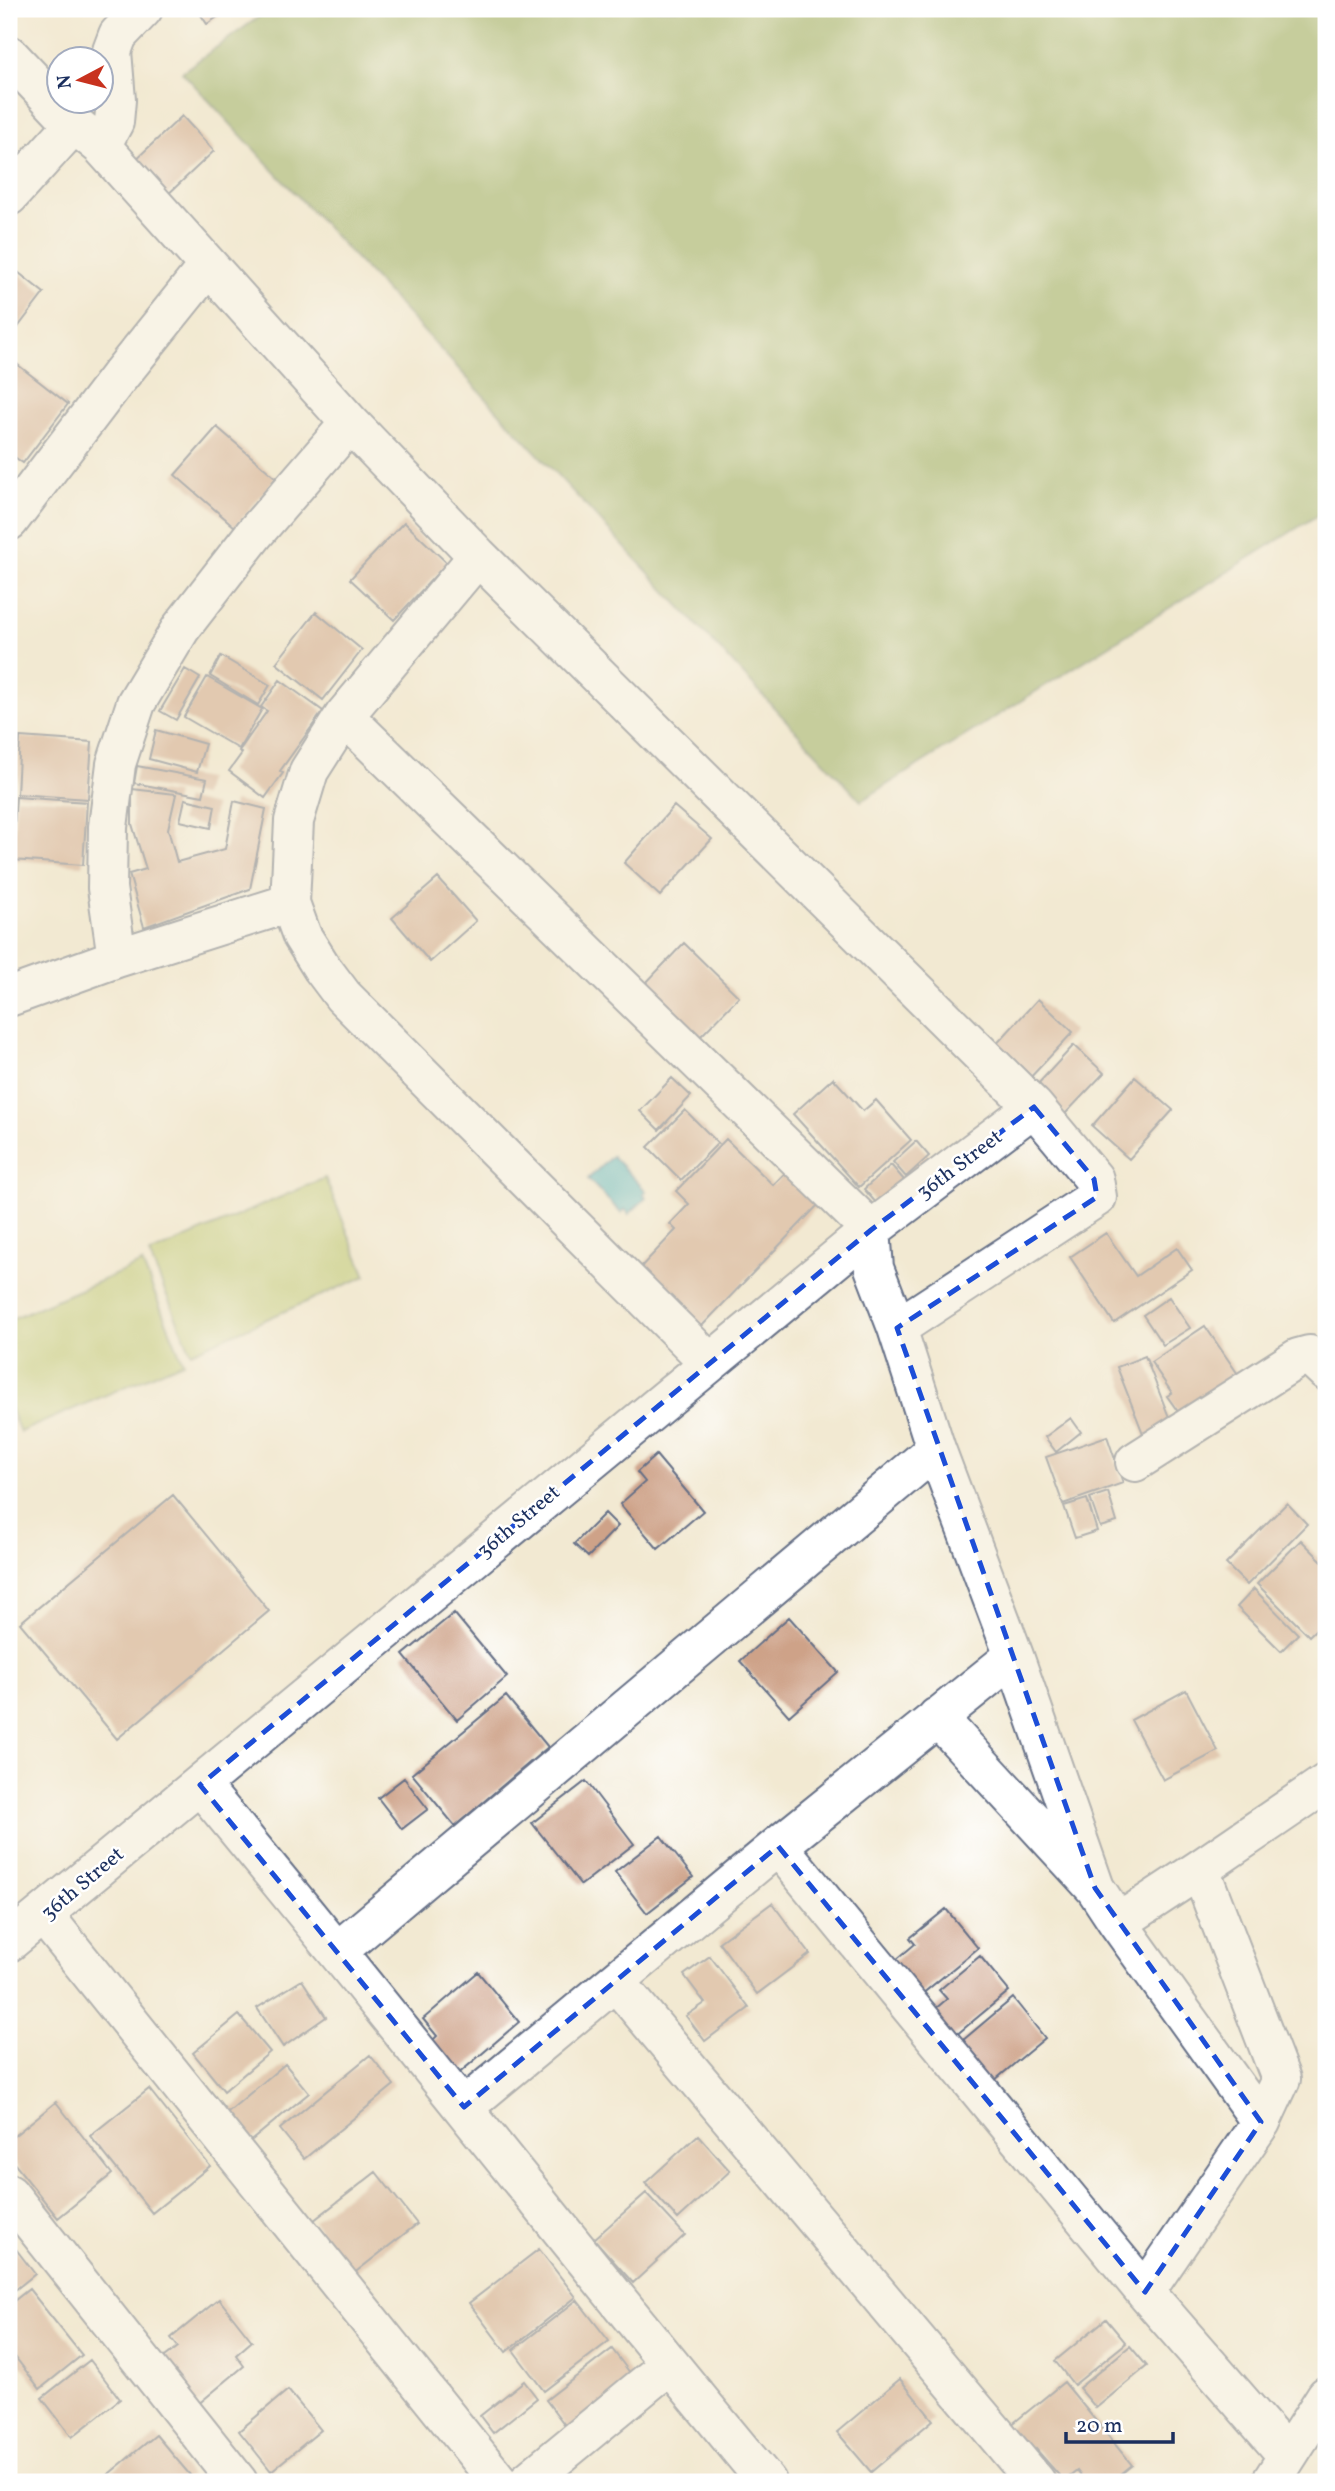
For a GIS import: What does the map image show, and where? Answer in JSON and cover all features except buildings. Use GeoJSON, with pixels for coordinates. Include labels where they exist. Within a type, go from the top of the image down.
{"type":"FeatureCollection","features":[{"type":"Feature","properties":{"kind":"street"},"geometry":{"type":"LineString","coordinates":[[9,196],[88,135],[114,122],[116,100],[112,51],[118,35],[143,9]]}},
{"type":"Feature","properties":{"kind":"street"},"geometry":{"type":"LineString","coordinates":[[9,55],[88,135],[351,423],[478,556],[1034,1107],[1094,1179],[1097,1197],[897,1328]]}},
{"type":"Feature","properties":{"kind":"street"},"geometry":{"type":"LineString","coordinates":[[9,521],[118,377],[208,266]]}},
{"type":"Feature","properties":{"kind":"street"},"geometry":{"type":"LineString","coordinates":[[117,958],[107,888],[108,827],[116,764],[136,703],[181,628],[254,534],[351,423]]}},
{"type":"Feature","properties":{"kind":"street"},"geometry":{"type":"LineString","coordinates":[[478,556],[344,716],[309,771],[294,821],[290,903],[302,936],[321,968],[343,996],[709,1362]]}},
{"type":"Feature","properties":{"kind":"street"},"geometry":{"type":"LineString","coordinates":[[344,716],[871,1230],[874,1268],[897,1328],[936,1449],[1014,1656],[1096,1888]]}},
{"type":"Feature","properties":{"kind":"street"},"geometry":{"type":"LineString","coordinates":[[9,998],[117,958],[290,903]]}},
{"type":"Feature","properties":{"kind":"street","name":"36th Street"},"geometry":{"type":"LineString","coordinates":[[9,1942],[871,1230],[1034,1107]]}},
{"type":"Feature","properties":{"kind":"street"},"geometry":{"type":"LineString","coordinates":[[1135,1462],[1298,1358],[1309,1355],[1326,1371]]}},
{"type":"Feature","properties":{"kind":"street"},"geometry":{"type":"LineString","coordinates":[[338,1950],[936,1449]]}},
{"type":"Feature","properties":{"kind":"street"},"geometry":{"type":"LineString","coordinates":[[464,2107],[778,1846],[1014,1656]]}},
{"type":"Feature","properties":{"kind":"street"},"geometry":{"type":"LineString","coordinates":[[937,1717],[1096,1888],[1118,1923],[1261,2122]]}},
{"type":"Feature","properties":{"kind":"street"},"geometry":{"type":"LineString","coordinates":[[1118,1923],[1326,1783]]}},
{"type":"Feature","properties":{"kind":"street"},"geometry":{"type":"LineString","coordinates":[[200,1785],[338,1950],[669,2365],[767,2482]]}},
{"type":"Feature","properties":{"kind":"street"},"geometry":{"type":"LineString","coordinates":[[778,1846],[1145,2292],[1279,2469],[1326,2396]]}},
{"type":"Feature","properties":{"kind":"street"},"geometry":{"type":"LineString","coordinates":[[1145,2292],[1261,2122],[1281,2079],[1200,1870]]}},
{"type":"Feature","properties":{"kind":"street"},"geometry":{"type":"LineString","coordinates":[[43,1914],[499,2482]]}},
{"type":"Feature","properties":{"kind":"street"},"geometry":{"type":"LineString","coordinates":[[616,1982],[1035,2482]]}},
{"type":"Feature","properties":{"kind":"street"},"geometry":{"type":"LineString","coordinates":[[9,2194],[238,2482]]}},
{"type":"Feature","properties":{"kind":"street"},"geometry":{"type":"LineString","coordinates":[[527,2482],[669,2365]]}},
{"type":"Feature","properties":{"kind":"highlighted area"},"geometry":{"type":"Polygon","coordinates":[[[1034,1107],[1094,1179],[1097,1197],[897,1328],[1095,1888],[1261,2122],[1145,2292],[778,1846],[464,2107],[200,1785],[871,1230],[1034,1107]]]}},
{"type":"Feature","properties":{"kind":"green space"},"geometry":{"type":"Polygon","coordinates":[[[270,9],[1326,9],[1326,510],[861,801],[182,72],[270,9]]]}},
{"type":"Feature","properties":{"kind":"green space"},"geometry":{"type":"Polygon","coordinates":[[[325,1178],[366,1276],[191,1352],[149,1254],[325,1178]]]}},
{"type":"Feature","properties":{"kind":"green space"},"geometry":{"type":"Polygon","coordinates":[[[142,1263],[183,1362],[20,1432],[9,1406],[9,1320],[142,1263]]]}},
{"type":"Feature","properties":{"kind":"water"},"geometry":{"type":"Polygon","coordinates":[[[612,1156],[646,1191],[643,1194],[646,1198],[629,1214],[625,1209],[621,1213],[588,1179],[612,1156]]]}}]}
